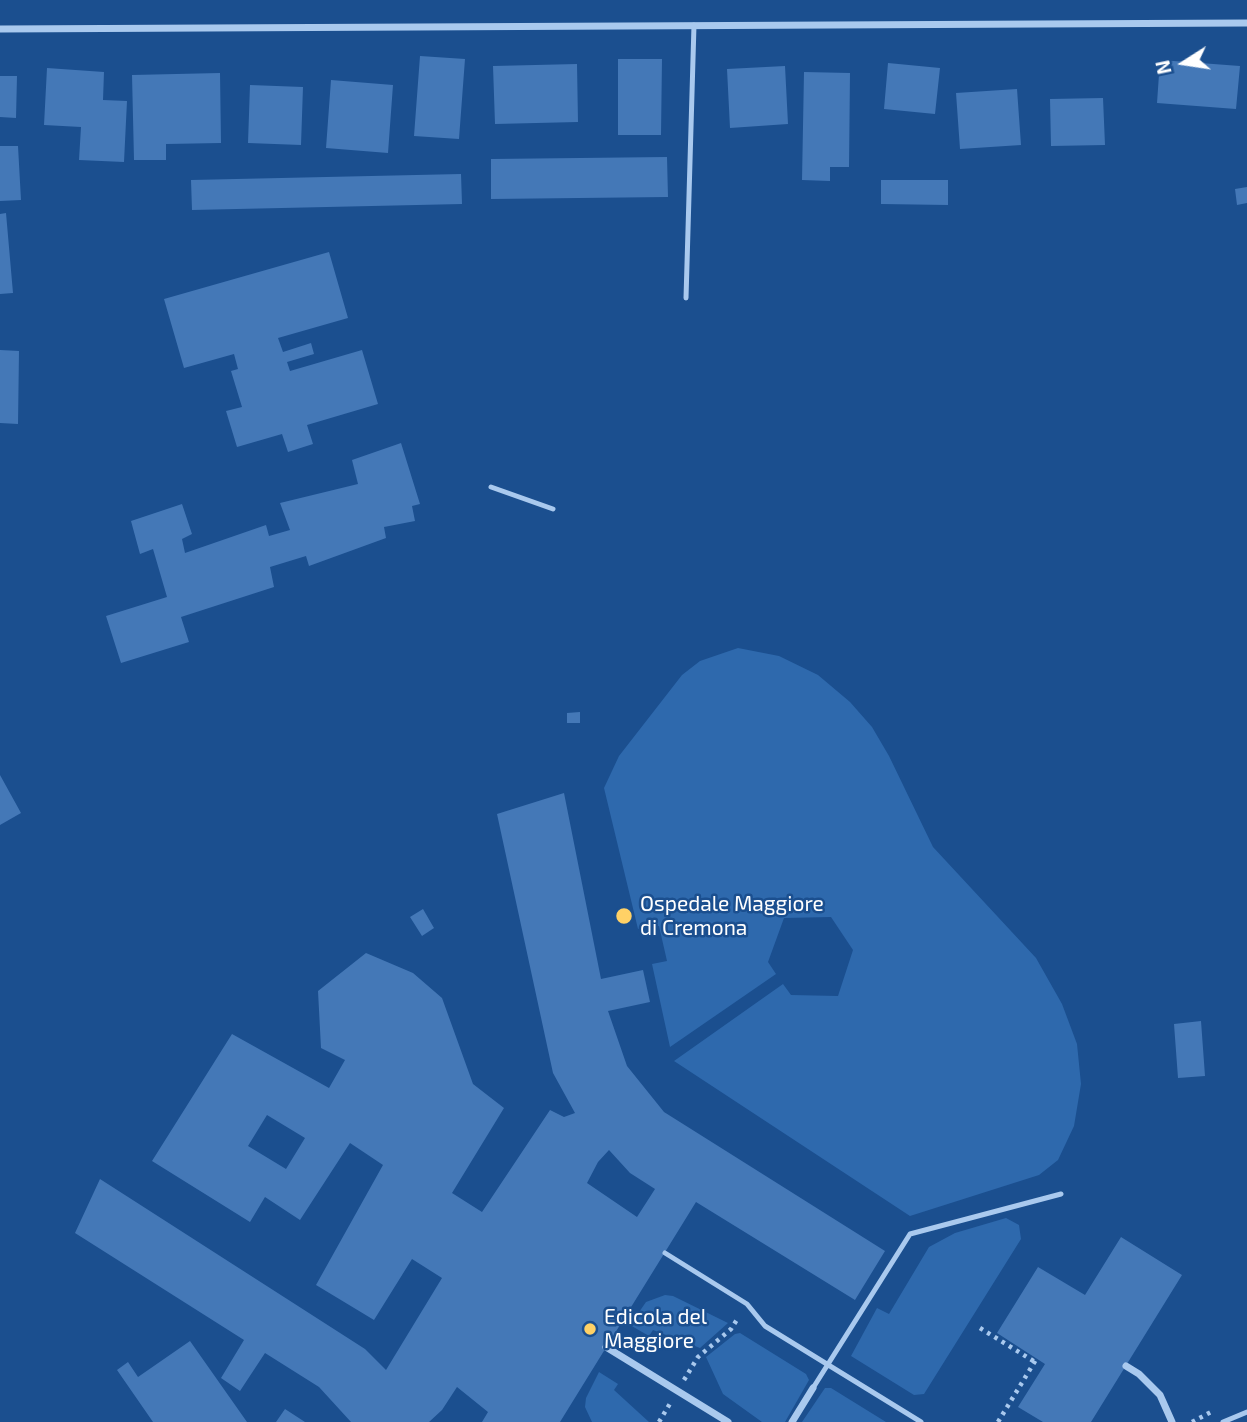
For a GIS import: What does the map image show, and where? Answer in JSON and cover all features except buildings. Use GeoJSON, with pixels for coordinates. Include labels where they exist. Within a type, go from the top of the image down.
{"type":"FeatureCollection","features":[{"type":"Feature","properties":{"kind":"street"},"geometry":{"type":"LineString","coordinates":[[0,29],[1247,23]]}},
{"type":"Feature","properties":{"kind":"street"},"geometry":{"type":"LineString","coordinates":[[606,1347],[728,1422]]}},
{"type":"Feature","properties":{"kind":"street"},"geometry":{"type":"LineString","coordinates":[[1126,1366],[1139,1374],[1160,1395],[1172,1422]]}},
{"type":"Feature","properties":{"kind":"street"},"geometry":{"type":"LineString","coordinates":[[792,1422],[813,1388]]}},
{"type":"Feature","properties":{"kind":"lane"},"geometry":{"type":"LineString","coordinates":[[686,298],[694,24]]}},
{"type":"Feature","properties":{"kind":"lane"},"geometry":{"type":"LineString","coordinates":[[491,487],[553,509]]}},
{"type":"Feature","properties":{"kind":"lane"},"geometry":{"type":"LineString","coordinates":[[813,1388],[910,1234],[1061,1194]]}},
{"type":"Feature","properties":{"kind":"lane"},"geometry":{"type":"LineString","coordinates":[[665,1253],[747,1304],[765,1326],[921,1422]]}},
{"type":"Feature","properties":{"kind":"lane"},"geometry":{"type":"LineString","coordinates":[[1223,1422],[1247,1412]]}},
{"type":"Feature","properties":{"kind":"path"},"geometry":{"type":"LineString","coordinates":[[698,1357],[731,1329],[738,1318]]}},
{"type":"Feature","properties":{"kind":"path"},"geometry":{"type":"LineString","coordinates":[[980,1328],[1036,1360],[998,1422]]}},
{"type":"Feature","properties":{"kind":"shaded area"},"geometry":{"type":"Polygon","coordinates":[[[738,648],[779,656],[818,675],[850,702],[872,727],[889,756],[933,847],[1036,958],[1062,1004],[1077,1044],[1081,1084],[1074,1126],[1058,1160],[1039,1175],[910,1216],[674,1061],[783,984],[791,995],[838,996],[853,950],[831,917],[784,918],[768,962],[776,974],[670,1047],[652,964],[667,961],[659,926],[638,929],[604,788],[619,756],[682,675],[700,661],[738,648]]]}},
{"type":"Feature","properties":{"kind":"shaded area"},"geometry":{"type":"Polygon","coordinates":[[[1006,1218],[1019,1225],[1021,1239],[924,1394],[914,1395],[851,1356],[877,1308],[889,1314],[929,1247],[955,1233],[1006,1218]]]}},
{"type":"Feature","properties":{"kind":"shaded area"},"geometry":{"type":"Polygon","coordinates":[[[665,1295],[673,1296],[728,1323],[700,1348],[653,1330],[649,1336],[630,1325],[646,1302],[665,1295]]]}},
{"type":"Feature","properties":{"kind":"shaded area"},"geometry":{"type":"Polygon","coordinates":[[[740,1333],[806,1374],[809,1380],[785,1422],[762,1422],[723,1394],[706,1357],[740,1333]]]}},
{"type":"Feature","properties":{"kind":"shaded area"},"geometry":{"type":"Polygon","coordinates":[[[599,1372],[618,1384],[614,1390],[649,1422],[592,1422],[585,1407],[586,1398],[599,1372]]]}},
{"type":"Feature","properties":{"kind":"shaded area"},"geometry":{"type":"Polygon","coordinates":[[[825,1388],[831,1388],[886,1422],[802,1422],[825,1388]]]}},
{"type":"Feature","properties":{"kind":"place","name":"Ospedale Maggiore di Cremona"},"geometry":{"type":"Point","coordinates":[624,916]}},
{"type":"Feature","properties":{"kind":"place","name":"Edicola del Maggiore"},"geometry":{"type":"Point","coordinates":[590,1329]}}]}
